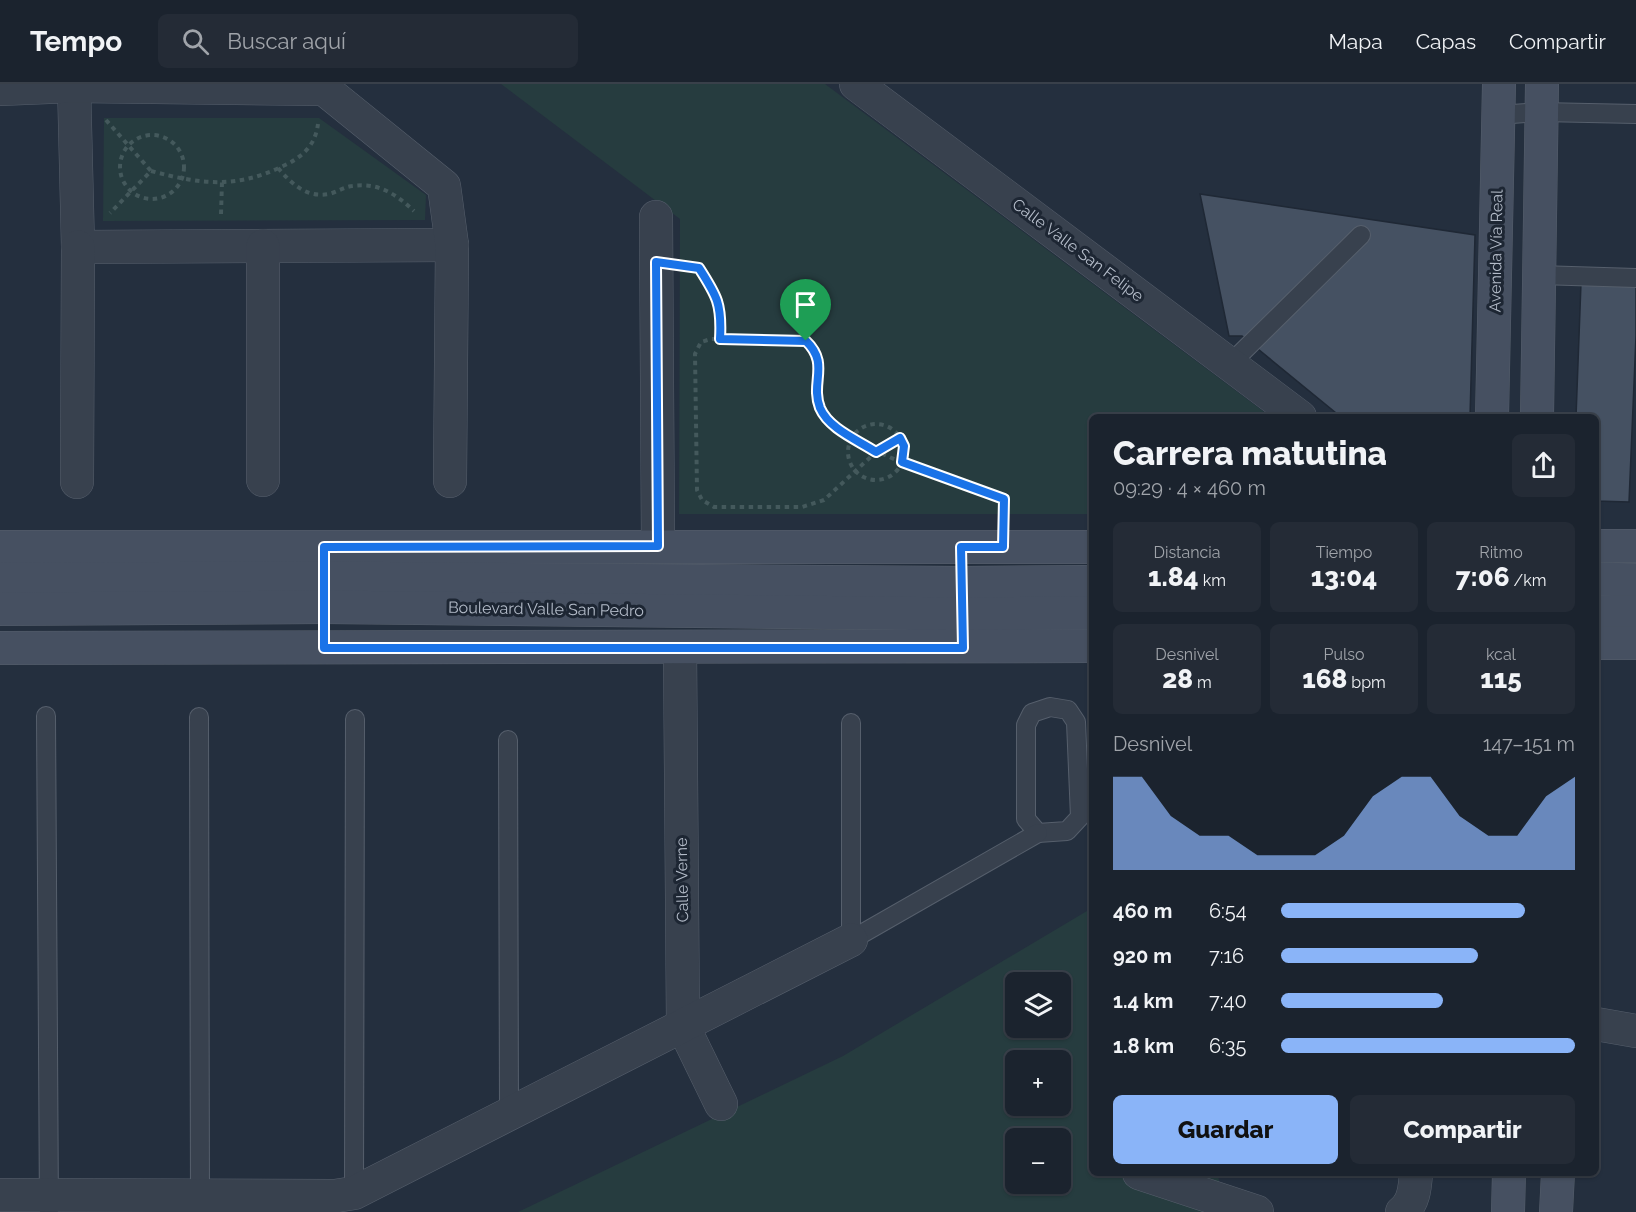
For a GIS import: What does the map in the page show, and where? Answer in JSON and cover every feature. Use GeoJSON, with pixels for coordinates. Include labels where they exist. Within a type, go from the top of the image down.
{"type":"FeatureCollection","features":[{"type":"Feature","properties":{"kind":"main road"},"geometry":{"type":"LineString","coordinates":[[1538,414],[1542,98]]}},
{"type":"Feature","properties":{"kind":"main road","name":"Avenida Vía Real"},"geometry":{"type":"LineString","coordinates":[[1492,414],[1498,99]]}},
{"type":"Feature","properties":{"kind":"main road","name":"Boulevard Valle San Pedro"},"geometry":{"type":"LineString","coordinates":[[0,609],[658,546],[1089,547]]}},
{"type":"Feature","properties":{"kind":"main road"},"geometry":{"type":"LineString","coordinates":[[1599,546],[1636,546]]}},
{"type":"Feature","properties":{"kind":"main road","name":"Boulevard Valle San Pedro"},"geometry":{"type":"LineString","coordinates":[[0,547],[324,577]]}},
{"type":"Feature","properties":{"kind":"main road"},"geometry":{"type":"LineString","coordinates":[[961,547],[963,648]]}},
{"type":"Feature","properties":{"kind":"main road"},"geometry":{"type":"LineString","coordinates":[[324,577],[324,648]]}},
{"type":"Feature","properties":{"kind":"main road","name":"Boulevard Valle San Pedro"},"geometry":{"type":"LineString","coordinates":[[0,579],[324,577],[962,598],[1089,613]]}},
{"type":"Feature","properties":{"kind":"main road"},"geometry":{"type":"LineString","coordinates":[[1599,579],[1636,580]]}},
{"type":"Feature","properties":{"kind":"main road","name":"Boulevard Valle San Pedro"},"geometry":{"type":"LineString","coordinates":[[962,598],[1089,582]]}},
{"type":"Feature","properties":{"kind":"main road"},"geometry":{"type":"LineString","coordinates":[[1599,612],[1636,612]]}},
{"type":"Feature","properties":{"kind":"main road"},"geometry":{"type":"LineString","coordinates":[[1599,643],[1636,643]]}},
{"type":"Feature","properties":{"kind":"main road"},"geometry":{"type":"LineString","coordinates":[[0,648],[1089,646]]}},
{"type":"Feature","properties":{"kind":"main road"},"geometry":{"type":"LineString","coordinates":[[1508,1212],[1509,1176]]}},
{"type":"Feature","properties":{"kind":"main road"},"geometry":{"type":"LineString","coordinates":[[1556,1212],[1558,1176]]}},
{"type":"Feature","properties":{"kind":"street","name":"Calle Valle San Felipe"},"geometry":{"type":"LineString","coordinates":[[856,84],[1296,414]]}},
{"type":"Feature","properties":{"kind":"street"},"geometry":{"type":"LineString","coordinates":[[0,89],[74,90],[268,86],[324,89],[444,186],[447,245],[450,482]]}},
{"type":"Feature","properties":{"kind":"street"},"geometry":{"type":"LineString","coordinates":[[74,90],[83,247],[77,482]]}},
{"type":"Feature","properties":{"kind":"street"},"geometry":{"type":"LineString","coordinates":[[656,217],[658,546]]}},
{"type":"Feature","properties":{"kind":"street"},"geometry":{"type":"LineString","coordinates":[[83,247],[447,245]]}},
{"type":"Feature","properties":{"kind":"street"},"geometry":{"type":"LineString","coordinates":[[263,246],[263,480]]}},
{"type":"Feature","properties":{"kind":"street","name":"Calle Verne"},"geometry":{"type":"LineString","coordinates":[[680,648],[683,1026],[721,1104]]}},
{"type":"Feature","properties":{"kind":"street"},"geometry":{"type":"LineString","coordinates":[[0,1195],[49,1203],[200,1204],[354,1193],[851,940]]}},
{"type":"Feature","properties":{"kind":"street"},"geometry":{"type":"LineString","coordinates":[[1599,1025],[1636,1031]]}},
{"type":"Feature","properties":{"kind":"street"},"geometry":{"type":"LineString","coordinates":[[1148,1176],[1257,1212]]}},
{"type":"Feature","properties":{"kind":"street"},"geometry":{"type":"LineString","coordinates":[[1402,1212],[1406,1209],[1414,1192],[1416,1176]]}},
{"type":"Feature","properties":{"kind":"lane"},"geometry":{"type":"LineString","coordinates":[[1498,99],[1542,98],[1636,114]]}},
{"type":"Feature","properties":{"kind":"lane"},"geometry":{"type":"LineString","coordinates":[[1231,363],[1361,235]]}},
{"type":"Feature","properties":{"kind":"lane"},"geometry":{"type":"LineString","coordinates":[[1539,275],[1636,278]]}},
{"type":"Feature","properties":{"kind":"lane"},"geometry":{"type":"LineString","coordinates":[[851,723],[851,940],[1038,833],[1067,831],[1080,817],[1076,722],[1068,710],[1050,707],[1032,712],[1026,725],[1026,819],[1038,833]]}},
{"type":"Feature","properties":{"kind":"lane"},"geometry":{"type":"LineString","coordinates":[[46,716],[49,1203]]}},
{"type":"Feature","properties":{"kind":"lane"},"geometry":{"type":"LineString","coordinates":[[199,717],[200,1204]]}},
{"type":"Feature","properties":{"kind":"lane"},"geometry":{"type":"LineString","coordinates":[[354,1193],[355,719]]}},
{"type":"Feature","properties":{"kind":"lane"},"geometry":{"type":"LineString","coordinates":[[507,740],[509,1115]]}},
{"type":"Feature","properties":{"kind":"path"},"geometry":{"type":"LineString","coordinates":[[74,90],[104,118],[151,171],[182,179],[235,182],[263,175],[299,159],[317,135],[324,89]]}},
{"type":"Feature","properties":{"kind":"path"},"geometry":{"type":"LineString","coordinates":[[146,135],[157,135],[167,139],[182,154],[184,164],[182,179],[173,193],[164,198],[153,200],[142,198],[130,192],[120,176],[119,165],[122,155],[128,145],[146,135]]}},
{"type":"Feature","properties":{"kind":"path"},"geometry":{"type":"LineString","coordinates":[[278,168],[292,185],[309,194],[328,194],[351,186],[374,186],[397,195],[425,220],[447,245]]}},
{"type":"Feature","properties":{"kind":"path"},"geometry":{"type":"LineString","coordinates":[[83,247],[103,221],[151,171]]}},
{"type":"Feature","properties":{"kind":"path"},"geometry":{"type":"LineString","coordinates":[[656,262],[699,268],[716,293],[721,314],[720,339]]}},
{"type":"Feature","properties":{"kind":"path"},"geometry":{"type":"LineString","coordinates":[[900,438],[876,452],[824,500],[802,507],[714,507],[702,500],[697,490],[695,354],[701,342],[711,339],[806,341],[815,349],[819,358],[820,408],[834,426],[876,452],[1004,499],[1003,547]]}},
{"type":"Feature","properties":{"kind":"path"},"geometry":{"type":"LineString","coordinates":[[868,426],[886,426],[900,438],[904,446],[902,462],[896,472],[878,480],[869,479],[856,471],[850,461],[849,452],[853,438],[860,430],[868,426]]}},
{"type":"Feature","properties":{"kind":"green space"},"geometry":{"type":"Polygon","coordinates":[[[501,84],[825,84],[1267,414],[1089,414],[1089,514],[679,514],[680,219],[501,84]]]}},
{"type":"Feature","properties":{"kind":"green space"},"geometry":{"type":"Polygon","coordinates":[[[104,118],[319,118],[426,195],[425,220],[103,221],[104,118]]]}},
{"type":"Feature","properties":{"kind":"green space"},"geometry":{"type":"Polygon","coordinates":[[[1089,910],[1089,1176],[1218,1176],[1223,1212],[518,1212],[843,1056],[1089,910]]]}},
{"type":"Feature","properties":{"kind":"building"},"geometry":{"type":"Polygon","coordinates":[[[1200,194],[1475,235],[1470,414],[1337,414],[1242,336],[1229,336],[1200,194]]]}},
{"type":"Feature","properties":{"kind":"building"},"geometry":{"type":"Polygon","coordinates":[[[1581,283],[1636,285],[1629,502],[1599,501],[1599,414],[1576,414],[1581,283]]]}},
{"type":"Feature","properties":{"kind":"route"},"geometry":{"type":"LineString","coordinates":[[656,262],[699,268],[716,293],[721,314],[720,339],[806,341],[815,349],[819,358],[820,408],[834,426],[876,452],[900,438],[904,446],[902,462],[1004,499],[1003,547],[961,547],[963,648],[324,648],[324,547],[658,546],[656,262]]}}]}
